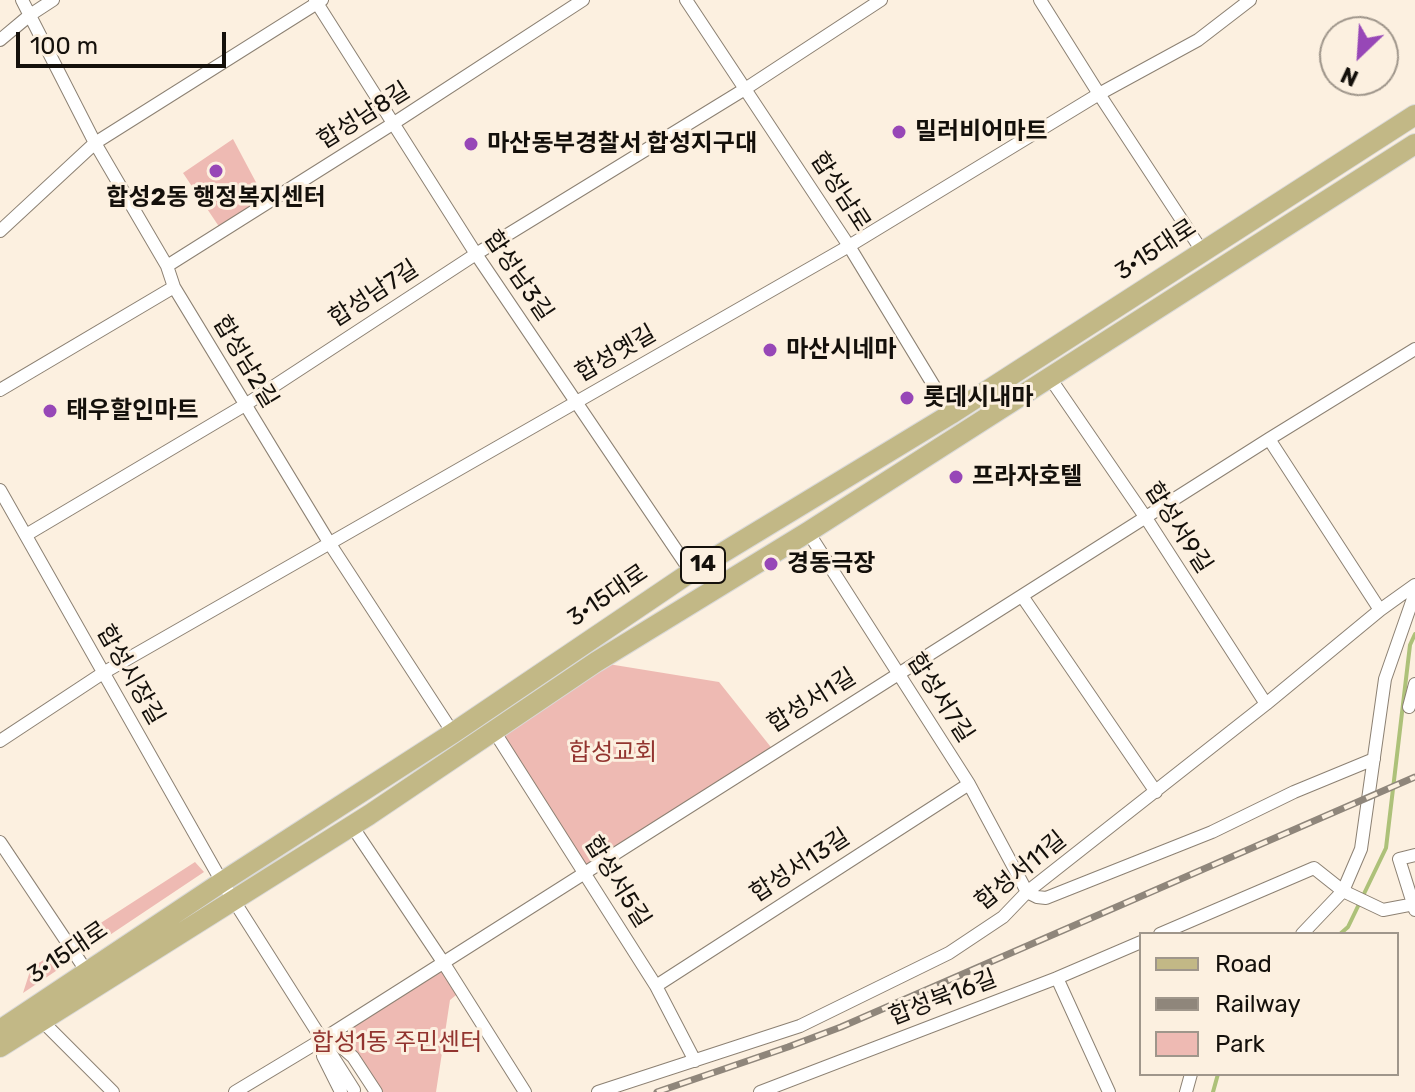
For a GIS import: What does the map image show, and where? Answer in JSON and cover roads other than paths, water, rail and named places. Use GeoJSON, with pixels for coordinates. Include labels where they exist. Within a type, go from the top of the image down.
{"type":"FeatureCollection","features":[{"type":"Feature","properties":{"kind":"main road","name":"3·15대로"},"geometry":{"type":"LineString","coordinates":[[0,1030],[453,733],[691,572],[951,414],[1415,115]]}},
{"type":"Feature","properties":{"kind":"main road","name":"3·15대로"},"geometry":{"type":"LineString","coordinates":[[0,1047],[352,826],[596,662],[808,532],[1415,144]]}},
{"type":"Feature","properties":{"kind":"street","name":"합성남2길"},"geometry":{"type":"LineString","coordinates":[[22,0],[95,143],[167,266],[174,287],[330,544],[453,733]]}},
{"type":"Feature","properties":{"kind":"street"},"geometry":{"type":"LineString","coordinates":[[0,40],[53,0]]}},
{"type":"Feature","properties":{"kind":"street","name":"합성남8길"},"geometry":{"type":"LineString","coordinates":[[167,266],[583,0]]}},
{"type":"Feature","properties":{"kind":"street","name":"합성남로"},"geometry":{"type":"LineString","coordinates":[[686,0],[849,246],[951,414]]}},
{"type":"Feature","properties":{"kind":"street","name":"합성남7길"},"geometry":{"type":"LineString","coordinates":[[26,535],[245,405],[476,254],[745,89],[881,0]]}},
{"type":"Feature","properties":{"kind":"street"},"geometry":{"type":"LineString","coordinates":[[1040,0],[1202,251]]}},
{"type":"Feature","properties":{"kind":"street","name":"합성옛길"},"geometry":{"type":"LineString","coordinates":[[0,741],[103,673],[849,246],[1099,94],[1198,40],[1250,0]]}},
{"type":"Feature","properties":{"kind":"street"},"geometry":{"type":"LineString","coordinates":[[0,231],[95,143],[318,1]]}},
{"type":"Feature","properties":{"kind":"street","name":"합성남3길"},"geometry":{"type":"LineString","coordinates":[[318,1],[476,254],[691,572]]}},
{"type":"Feature","properties":{"kind":"street"},"geometry":{"type":"LineString","coordinates":[[0,390],[174,287]]}},
{"type":"Feature","properties":{"kind":"street","name":"합성서1길"},"geometry":{"type":"LineString","coordinates":[[235,1092],[324,1042],[443,962],[897,673],[1415,349]]}},
{"type":"Feature","properties":{"kind":"street","name":"합성서9길"},"geometry":{"type":"LineString","coordinates":[[1050,378],[1146,518],[1266,704]]}},
{"type":"Feature","properties":{"kind":"street"},"geometry":{"type":"LineString","coordinates":[[1269,439],[1380,610]]}},
{"type":"Feature","properties":{"kind":"street","name":"합성시장길"},"geometry":{"type":"LineString","coordinates":[[0,490],[222,882],[324,1042],[348,1091]]}},
{"type":"Feature","properties":{"kind":"street","name":"합성서7길"},"geometry":{"type":"LineString","coordinates":[[808,532],[969,784],[1027,892]]}},
{"type":"Feature","properties":{"kind":"street","name":"합성서11길"},"geometry":{"type":"LineString","coordinates":[[598,1092],[800,1026],[949,953],[1003,917],[1027,892],[1415,585]]}},
{"type":"Feature","properties":{"kind":"street"},"geometry":{"type":"LineString","coordinates":[[1304,932],[1346,892],[1361,849],[1385,679],[1415,593]]}},
{"type":"Feature","properties":{"kind":"street"},"geometry":{"type":"LineString","coordinates":[[1022,596],[1156,792]]}},
{"type":"Feature","properties":{"kind":"street"},"geometry":{"type":"LineString","coordinates":[[1412,705],[1415,684]]}},
{"type":"Feature","properties":{"kind":"street","name":"합성서5길"},"geometry":{"type":"LineString","coordinates":[[494,731],[656,986],[695,1061]]}},
{"type":"Feature","properties":{"kind":"street"},"geometry":{"type":"LineString","coordinates":[[1027,892],[1046,898],[1212,832],[1294,792],[1374,759]]}},
{"type":"Feature","properties":{"kind":"street","name":"합성서13길"},"geometry":{"type":"LineString","coordinates":[[656,986],[969,784]]}},
{"type":"Feature","properties":{"kind":"street"},"geometry":{"type":"LineString","coordinates":[[352,826],[525,1092]]}},
{"type":"Feature","properties":{"kind":"street"},"geometry":{"type":"LineString","coordinates":[[0,842],[87,972]]}},
{"type":"Feature","properties":{"kind":"street"},"geometry":{"type":"LineString","coordinates":[[1165,932],[1314,868],[1346,892],[1383,910],[1414,906],[1399,859],[1415,855]]}},
{"type":"Feature","properties":{"kind":"street","name":"합성북16길"},"geometry":{"type":"LineString","coordinates":[[760,1092],[1057,978],[1139,943]]}},
{"type":"Feature","properties":{"kind":"street"},"geometry":{"type":"LineString","coordinates":[[1057,978],[1109,1092]]}},
{"type":"Feature","properties":{"kind":"street"},"geometry":{"type":"LineString","coordinates":[[42,1021],[113,1092]]}},
{"type":"Feature","properties":{"kind":"street"},"geometry":{"type":"LineString","coordinates":[[324,1042],[337,1043],[353,1057],[376,1092]]}},
{"type":"Feature","properties":{"kind":"waterway"},"geometry":{"type":"LineString","coordinates":[[1342,932],[1348,927],[1386,848],[1410,645],[1415,634]]}},
{"type":"Feature","properties":{"kind":"waterway"},"geometry":{"type":"LineString","coordinates":[[1213,1092],[1217,1076]]}},
{"type":"Feature","properties":{"kind":"railway"},"geometry":{"type":"LineString","coordinates":[[657,1092],[841,1027],[1415,777]]}},
{"type":"Feature","properties":{"kind":"place","name":"밀러비어마트"},"geometry":{"type":"Point","coordinates":[899,132]}},
{"type":"Feature","properties":{"kind":"place","name":"마산동부경찰서 합성지구대"},"geometry":{"type":"Point","coordinates":[471,144]}},
{"type":"Feature","properties":{"kind":"place","name":"합성2동 행정복지센터"},"geometry":{"type":"Point","coordinates":[216,171]}},
{"type":"Feature","properties":{"kind":"place","name":"마산시네마"},"geometry":{"type":"Point","coordinates":[770,350]}},
{"type":"Feature","properties":{"kind":"place","name":"롯데시내마"},"geometry":{"type":"Point","coordinates":[907,398]}},
{"type":"Feature","properties":{"kind":"place","name":"태우할인마트"},"geometry":{"type":"Point","coordinates":[50,411]}},
{"type":"Feature","properties":{"kind":"place","name":"프라자호텔"},"geometry":{"type":"Point","coordinates":[956,477]}},
{"type":"Feature","properties":{"kind":"place","name":"경동극장"},"geometry":{"type":"Point","coordinates":[771,564]}},
{"type":"Feature","properties":{"kind":"park label","name":"합성교회"},"geometry":{"type":"Point","coordinates":[613,753]}},
{"type":"Feature","properties":{"kind":"park label","name":"합성1동 주민센터"},"geometry":{"type":"Point","coordinates":[397,1043]}}]}
